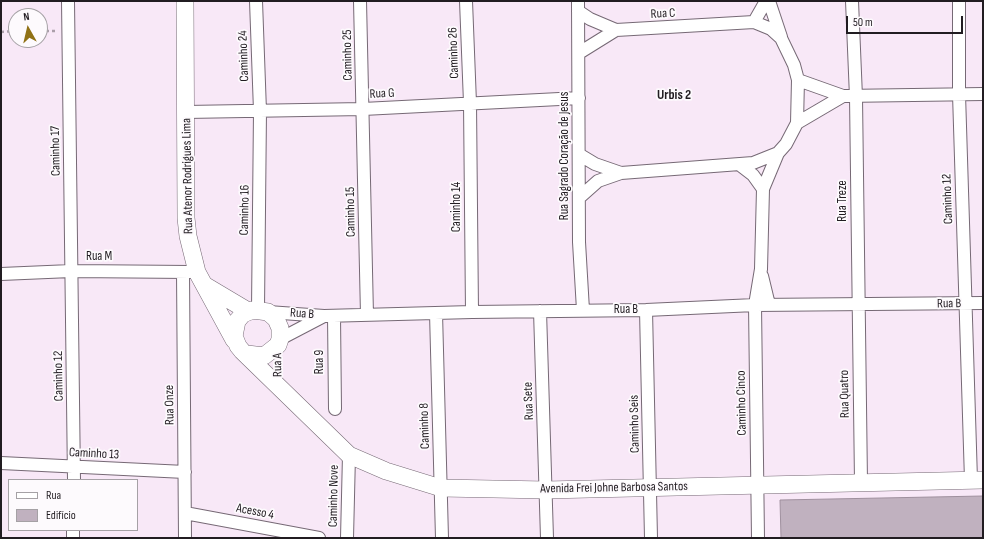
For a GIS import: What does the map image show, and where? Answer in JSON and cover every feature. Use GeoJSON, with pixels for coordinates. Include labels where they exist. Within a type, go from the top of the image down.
{"type":"FeatureCollection","features":[{"type":"Feature","properties":{"kind":"street","name":"Caminho 17"},"geometry":{"type":"LineString","coordinates":[[68,1],[71,271]]}},
{"type":"Feature","properties":{"kind":"street","name":"Rua Atenor Rodrigues Lima"},"geometry":{"type":"LineString","coordinates":[[185,1],[186,218],[188,236],[195,276],[235,341]]}},
{"type":"Feature","properties":{"kind":"street","name":"Caminho 24"},"geometry":{"type":"LineString","coordinates":[[256,1],[260,111]]}},
{"type":"Feature","properties":{"kind":"street","name":"Caminho 25"},"geometry":{"type":"LineString","coordinates":[[360,1],[363,109]]}},
{"type":"Feature","properties":{"kind":"street","name":"Caminho 26"},"geometry":{"type":"LineString","coordinates":[[466,1],[470,103]]}},
{"type":"Feature","properties":{"kind":"street"},"geometry":{"type":"LineString","coordinates":[[754,22],[766,1]]}},
{"type":"Feature","properties":{"kind":"street"},"geometry":{"type":"LineString","coordinates":[[769,1],[781,38]]}},
{"type":"Feature","properties":{"kind":"street","name":"Rua Treze"},"geometry":{"type":"LineString","coordinates":[[852,1],[856,97],[857,306]]}},
{"type":"Feature","properties":{"kind":"street","name":"Caminho 12"},"geometry":{"type":"LineString","coordinates":[[959,1],[959,94],[965,304],[977,480]]}},
{"type":"Feature","properties":{"kind":"street","name":"Rua C"},"geometry":{"type":"LineString","coordinates":[[578,6],[590,19],[616,30],[754,22],[770,29],[781,38],[794,65],[798,80],[797,123],[786,144],[778,153],[761,161],[740,165],[621,173],[598,181],[580,197]]}},
{"type":"Feature","properties":{"kind":"street","name":"Rua Sagrado Coração de Jesus"},"geometry":{"type":"LineString","coordinates":[[578,6],[580,242],[583,310]]}},
{"type":"Feature","properties":{"kind":"street","name":"Rua C"},"geometry":{"type":"LineString","coordinates":[[579,53],[616,30]]}},
{"type":"Feature","properties":{"kind":"street"},"geometry":{"type":"LineString","coordinates":[[798,80],[843,96],[856,97],[983,94]]}},
{"type":"Feature","properties":{"kind":"street"},"geometry":{"type":"LineString","coordinates":[[797,123],[843,96]]}},
{"type":"Feature","properties":{"kind":"street","name":"Rua G"},"geometry":{"type":"LineString","coordinates":[[186,112],[363,109],[579,98]]}},
{"type":"Feature","properties":{"kind":"street","name":"Caminho 14"},"geometry":{"type":"LineString","coordinates":[[470,103],[472,312]]}},
{"type":"Feature","properties":{"kind":"street","name":"Caminho 15"},"geometry":{"type":"LineString","coordinates":[[363,109],[367,315]]}},
{"type":"Feature","properties":{"kind":"street","name":"Caminho 16"},"geometry":{"type":"LineString","coordinates":[[258,311],[260,111]]}},
{"type":"Feature","properties":{"kind":"street","name":"Caminho Cinco"},"geometry":{"type":"LineString","coordinates":[[758,538],[755,306],[761,268],[763,189],[778,153]]}},
{"type":"Feature","properties":{"kind":"street","name":"Rua C"},"geometry":{"type":"LineString","coordinates":[[580,155],[595,164],[621,173]]}},
{"type":"Feature","properties":{"kind":"street"},"geometry":{"type":"LineString","coordinates":[[740,165],[753,175],[763,189]]}},
{"type":"Feature","properties":{"kind":"street","name":"Caminho Cinco"},"geometry":{"type":"LineString","coordinates":[[761,268],[769,305]]}},
{"type":"Feature","properties":{"kind":"street","name":"Caminho 12"},"geometry":{"type":"LineString","coordinates":[[71,271],[74,474]]}},
{"type":"Feature","properties":{"kind":"street","name":"Rua M"},"geometry":{"type":"LineString","coordinates":[[1,274],[71,271],[195,276]]}},
{"type":"Feature","properties":{"kind":"street","name":"Rua B"},"geometry":{"type":"LineString","coordinates":[[195,276],[258,311],[329,316],[472,312],[646,310],[769,305],[857,306],[983,303]]}},
{"type":"Feature","properties":{"kind":"street","name":"Rua Onze"},"geometry":{"type":"LineString","coordinates":[[185,538],[185,472],[195,276]]}},
{"type":"Feature","properties":{"kind":"street","name":"Rua Quatro"},"geometry":{"type":"LineString","coordinates":[[857,306],[861,482]]}},
{"type":"Feature","properties":{"kind":"street","name":"Caminho Seis"},"geometry":{"type":"LineString","coordinates":[[646,310],[651,538]]}},
{"type":"Feature","properties":{"kind":"street"},"geometry":{"type":"LineString","coordinates":[[258,311],[279,323],[279,342],[264,356],[247,354],[235,341],[235,326],[240,317],[258,311]]}},
{"type":"Feature","properties":{"kind":"street","name":"Rua Sete"},"geometry":{"type":"LineString","coordinates":[[540,311],[547,538]]}},
{"type":"Feature","properties":{"kind":"street","name":"Caminho 8"},"geometry":{"type":"LineString","coordinates":[[436,313],[442,538]]}},
{"type":"Feature","properties":{"kind":"street","name":"Rua A"},"geometry":{"type":"LineString","coordinates":[[279,386],[276,368],[279,342],[329,316]]}},
{"type":"Feature","properties":{"kind":"street","name":"Rua 9"},"geometry":{"type":"LineString","coordinates":[[329,316],[335,409]]}},
{"type":"Feature","properties":{"kind":"street","name":"Rua A"},"geometry":{"type":"LineString","coordinates":[[247,354],[279,386]]}},
{"type":"Feature","properties":{"kind":"street","name":"Avenida Frei Johne Barbosa Santos"},"geometry":{"type":"LineString","coordinates":[[279,386],[349,455],[386,471],[441,488],[546,490],[977,480]]}},
{"type":"Feature","properties":{"kind":"street","name":"Caminho Nove"},"geometry":{"type":"LineString","coordinates":[[347,538],[349,455]]}},
{"type":"Feature","properties":{"kind":"street","name":"Caminho 13"},"geometry":{"type":"LineString","coordinates":[[1,463],[74,474],[185,472]]}},
{"type":"Feature","properties":{"kind":"street","name":"Acesso 4"},"geometry":{"type":"LineString","coordinates":[[185,513],[292,536],[320,538]]}},
{"type":"Feature","properties":{"kind":"building"},"geometry":{"type":"Polygon","coordinates":[[[983,496],[983,538],[781,538],[780,500],[983,496]]]}},
{"type":"Feature","properties":{"kind":"district","name":"Urbis 2"},"geometry":{"type":"Point","coordinates":[674,95]}}]}
